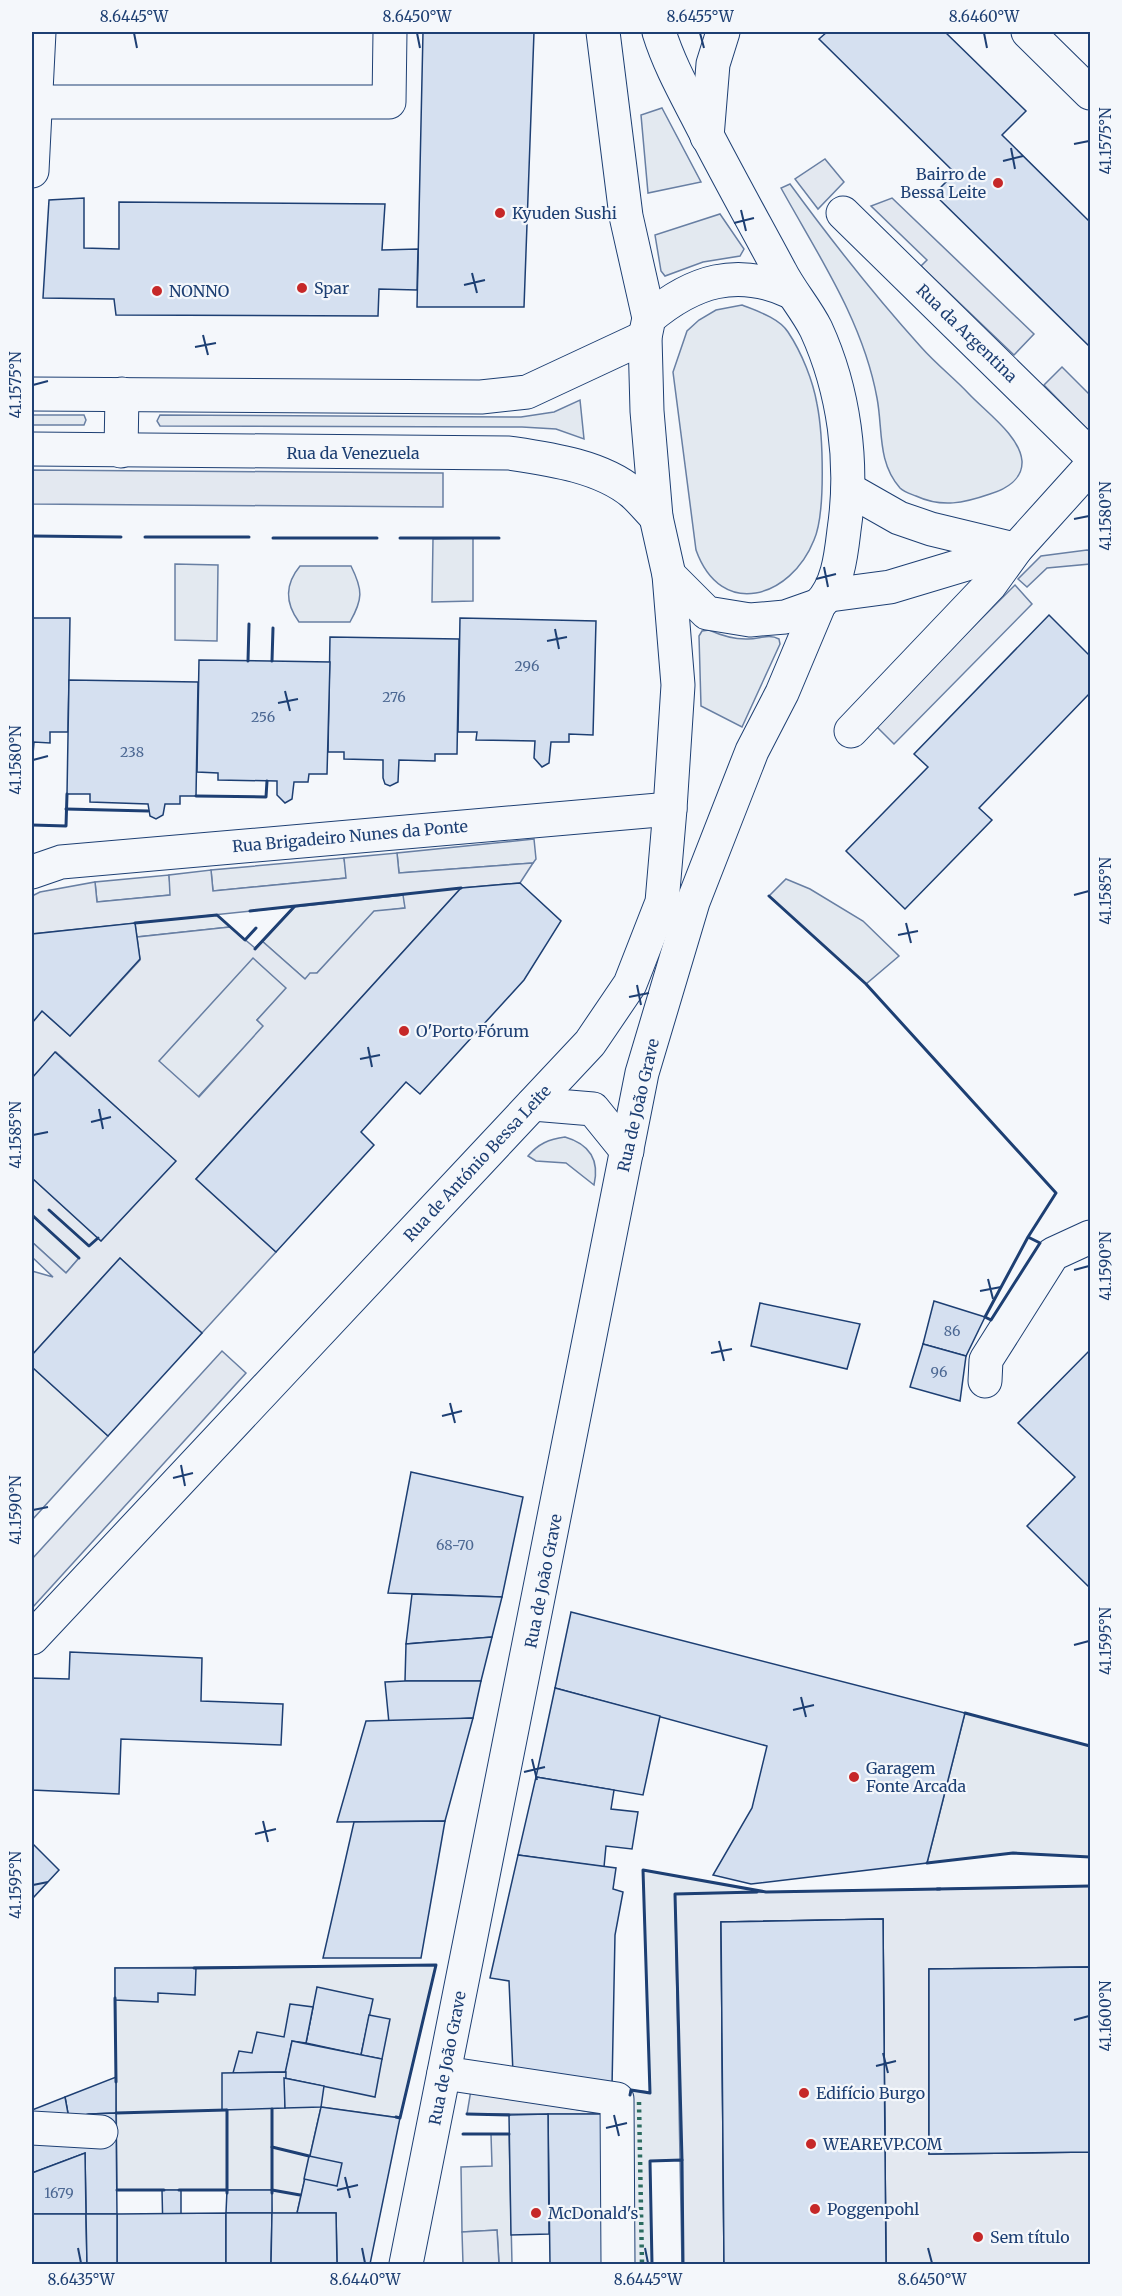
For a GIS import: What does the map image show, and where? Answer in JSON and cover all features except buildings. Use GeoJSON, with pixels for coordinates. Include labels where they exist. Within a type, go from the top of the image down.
{"type":"FeatureCollection","features":[{"type":"Feature","properties":{"kind":"main road"},"geometry":{"type":"LineString","coordinates":[[32,171],[39,32]]}},
{"type":"Feature","properties":{"kind":"main road"},"geometry":{"type":"LineString","coordinates":[[35,102],[389,102],[390,32]]}},
{"type":"Feature","properties":{"kind":"main road","name":"Rua de António Bessa Leite"},"geometry":{"type":"LineString","coordinates":[[32,1638],[590,1043],[630,984],[662,902],[678,685],[669,575],[656,517],[647,411],[647,328],[626,216],[603,32]]}},
{"type":"Feature","properties":{"kind":"main road"},"geometry":{"type":"LineString","coordinates":[[659,32],[666,54],[707,137],[791,292],[815,327],[831,369],[843,412],[848,489],[840,559],[824,600]]}},
{"type":"Feature","properties":{"kind":"main road"},"geometry":{"type":"LineString","coordinates":[[707,137],[713,64],[723,32]]}},
{"type":"Feature","properties":{"kind":"main road"},"geometry":{"type":"LineString","coordinates":[[1028,32],[1090,93]]}},
{"type":"Feature","properties":{"kind":"main road","name":"Rua da Argentina"},"geometry":{"type":"LineString","coordinates":[[843,213],[1090,455]]}},
{"type":"Feature","properties":{"kind":"main road"},"geometry":{"type":"LineString","coordinates":[[32,394],[481,397],[527,392],[647,328],[696,286],[740,278],[767,281],[791,292]]}},
{"type":"Feature","properties":{"kind":"main road"},"geometry":{"type":"LineString","coordinates":[[121,451],[122,394]]}},
{"type":"Feature","properties":{"kind":"main road","name":"Rua da Venezuela"},"geometry":{"type":"LineString","coordinates":[[32,450],[509,453],[545,459],[597,473],[632,492],[656,517]]}},
{"type":"Feature","properties":{"kind":"main road"},"geometry":{"type":"LineString","coordinates":[[851,731],[990,585],[1016,549],[1090,467]]}},
{"type":"Feature","properties":{"kind":"main road"},"geometry":{"type":"LineString","coordinates":[[848,489],[909,522],[1016,549]]}},
{"type":"Feature","properties":{"kind":"main road"},"geometry":{"type":"LineString","coordinates":[[669,575],[707,613],[750,620],[785,617],[824,600],[890,587],[1016,549]]}},
{"type":"Feature","properties":{"kind":"main road","name":"Rua de João Grave"},"geometry":{"type":"LineString","coordinates":[[406,2265],[603,1280],[642,1073],[693,902],[752,751],[782,693],[824,600]]}},
{"type":"Feature","properties":{"kind":"main road","name":"Rua Brigadeiro Nunes da Ponte"},"geometry":{"type":"LineString","coordinates":[[32,872],[61,861],[670,808]]}},
{"type":"Feature","properties":{"kind":"main road"},"geometry":{"type":"LineString","coordinates":[[533,1104],[593,1109],[627,1151]]}},
{"type":"Feature","properties":{"kind":"main road"},"geometry":{"type":"LineString","coordinates":[[985,1381],[986,1360],[1053,1254],[1090,1237]]}},
{"type":"Feature","properties":{"kind":"main road"},"geometry":{"type":"LineString","coordinates":[[444,2073],[617,2099],[618,2265]]}},
{"type":"Feature","properties":{"kind":"main road"},"geometry":{"type":"LineString","coordinates":[[32,2128],[100,2132]]}},
{"type":"Feature","properties":{"kind":"shaded area"},"geometry":{"type":"Polygon","coordinates":[[[662,108],[701,182],[648,193],[641,115],[662,108]]]}},
{"type":"Feature","properties":{"kind":"shaded area"},"geometry":{"type":"Polygon","coordinates":[[[825,159],[844,182],[818,209],[795,179],[825,159]]]}},
{"type":"Feature","properties":{"kind":"shaded area"},"geometry":{"type":"Polygon","coordinates":[[[790,184],[853,267],[904,327],[1009,434],[1020,452],[1022,467],[1017,478],[1007,486],[971,500],[953,503],[926,500],[900,488],[884,456],[877,398],[861,342],[838,289],[781,188],[790,184]]]}},
{"type":"Feature","properties":{"kind":"shaded area"},"geometry":{"type":"Polygon","coordinates":[[[892,198],[1034,334],[1014,355],[921,266],[927,260],[871,206],[892,198]]]}},
{"type":"Feature","properties":{"kind":"shaded area"},"geometry":{"type":"Polygon","coordinates":[[[720,214],[744,249],[740,256],[703,262],[665,276],[661,271],[655,235],[720,214]]]}},
{"type":"Feature","properties":{"kind":"shaded area"},"geometry":{"type":"Polygon","coordinates":[[[742,305],[779,323],[788,332],[798,349],[813,386],[819,417],[822,453],[822,493],[818,528],[814,540],[803,560],[789,576],[773,587],[756,593],[738,593],[722,586],[707,572],[696,550],[673,372],[687,331],[699,320],[716,310],[742,305]]]}},
{"type":"Feature","properties":{"kind":"shaded area"},"geometry":{"type":"Polygon","coordinates":[[[1062,367],[1090,395],[1090,432],[1044,385],[1062,367]]]}},
{"type":"Feature","properties":{"kind":"shaded area"},"geometry":{"type":"Polygon","coordinates":[[[580,400],[584,439],[556,429],[522,427],[160,426],[157,421],[160,415],[521,417],[554,412],[580,400]]]}},
{"type":"Feature","properties":{"kind":"shaded area"},"geometry":{"type":"Polygon","coordinates":[[[32,415],[84,415],[86,420],[84,425],[32,425],[32,415]]]}},
{"type":"Feature","properties":{"kind":"shaded area"},"geometry":{"type":"Polygon","coordinates":[[[32,470],[443,473],[443,507],[32,504],[32,470]]]}},
{"type":"Feature","properties":{"kind":"shaded area"},"geometry":{"type":"Polygon","coordinates":[[[473,538],[473,601],[432,602],[433,539],[473,538]]]}},
{"type":"Feature","properties":{"kind":"shaded area"},"geometry":{"type":"Polygon","coordinates":[[[1090,551],[1090,564],[1047,568],[1027,587],[1018,579],[1041,556],[1090,551]]]}},
{"type":"Feature","properties":{"kind":"shaded area"},"geometry":{"type":"Polygon","coordinates":[[[175,564],[218,565],[217,641],[175,640],[175,564]]]}},
{"type":"Feature","properties":{"kind":"shaded area"},"geometry":{"type":"Polygon","coordinates":[[[300,566],[351,566],[360,594],[350,622],[299,622],[289,601],[289,587],[300,566]]]}},
{"type":"Feature","properties":{"kind":"shaded area"},"geometry":{"type":"Polygon","coordinates":[[[1015,585],[1032,604],[894,744],[875,725],[1015,585]]]}},
{"type":"Feature","properties":{"kind":"shaded area"},"geometry":{"type":"Polygon","coordinates":[[[709,630],[737,638],[775,637],[779,639],[780,644],[742,727],[701,706],[699,636],[702,631],[709,630]]]}},
{"type":"Feature","properties":{"kind":"shaded area"},"geometry":{"type":"Polygon","coordinates":[[[534,839],[536,859],[533,863],[399,873],[397,853],[534,839]]]}},
{"type":"Feature","properties":{"kind":"shaded area"},"geometry":{"type":"Polygon","coordinates":[[[397,853],[399,873],[533,863],[520,883],[461,888],[196,1179],[276,1252],[202,1333],[120,1258],[32,1355],[32,1271],[53,1277],[32,1257],[32,1242],[66,1273],[79,1258],[32,1215],[32,1178],[101,1241],[175,1161],[56,1052],[32,1078],[32,1023],[42,1011],[70,1036],[140,960],[137,937],[230,927],[255,948],[262,941],[305,979],[310,973],[317,973],[374,911],[405,908],[403,895],[32,934],[32,896],[40,892],[95,882],[97,902],[170,895],[169,875],[211,870],[213,891],[346,878],[344,858],[397,853]],[[253,958],[159,1061],[199,1097],[263,1026],[257,1020],[286,988],[253,958]]]}},
{"type":"Feature","properties":{"kind":"shaded area"},"geometry":{"type":"Polygon","coordinates":[[[344,858],[347,878],[213,891],[211,870],[344,858]]]}},
{"type":"Feature","properties":{"kind":"shaded area"},"geometry":{"type":"Polygon","coordinates":[[[169,875],[171,895],[97,902],[95,882],[169,875]]]}},
{"type":"Feature","properties":{"kind":"shaded area"},"geometry":{"type":"Polygon","coordinates":[[[786,879],[810,889],[863,921],[899,956],[866,984],[769,896],[786,879]]]}},
{"type":"Feature","properties":{"kind":"shaded area"},"geometry":{"type":"Polygon","coordinates":[[[404,895],[405,908],[374,912],[317,973],[305,979],[262,941],[294,907],[404,895]]]}},
{"type":"Feature","properties":{"kind":"shaded area"},"geometry":{"type":"Polygon","coordinates":[[[217,915],[230,927],[137,937],[135,923],[217,915]]]}},
{"type":"Feature","properties":{"kind":"shaded area"},"geometry":{"type":"Polygon","coordinates":[[[253,957],[287,988],[257,1020],[264,1026],[198,1097],[158,1061],[253,957]]]}},
{"type":"Feature","properties":{"kind":"shaded area"},"geometry":{"type":"Polygon","coordinates":[[[565,1137],[580,1144],[591,1154],[595,1168],[594,1185],[566,1163],[536,1161],[528,1156],[544,1143],[565,1137]]]}},
{"type":"Feature","properties":{"kind":"shaded area"},"geometry":{"type":"Polygon","coordinates":[[[32,1215],[79,1258],[66,1273],[32,1242],[32,1215]]]}},
{"type":"Feature","properties":{"kind":"shaded area"},"geometry":{"type":"Polygon","coordinates":[[[222,1351],[246,1373],[32,1608],[32,1559],[222,1351]]]}},
{"type":"Feature","properties":{"kind":"shaded area"},"geometry":{"type":"Polygon","coordinates":[[[32,1367],[108,1436],[32,1520],[32,1367]]]}},
{"type":"Feature","properties":{"kind":"shaded area"},"geometry":{"type":"Polygon","coordinates":[[[965,1713],[1090,1746],[1090,1857],[1013,1853],[927,1863],[965,1713]]]}},
{"type":"Feature","properties":{"kind":"shaded area"},"geometry":{"type":"Polygon","coordinates":[[[643,1870],[766,1892],[1090,1886],[675,1894],[682,2160],[650,2161],[652,2264],[629,2264],[631,2090],[650,2092],[643,1870]]]}},
{"type":"Feature","properties":{"kind":"shaded area"},"geometry":{"type":"Polygon","coordinates":[[[1090,1886],[1090,1967],[929,1969],[929,2153],[1090,2152],[1090,2264],[886,2264],[883,1919],[721,1922],[724,2264],[682,2264],[675,1894],[1090,1886]]]}},
{"type":"Feature","properties":{"kind":"shaded area"},"geometry":{"type":"Polygon","coordinates":[[[436,1965],[400,2118],[321,2107],[297,2213],[272,2213],[271,2190],[117,2190],[115,1968],[436,1965]]]}},
{"type":"Feature","properties":{"kind":"shaded area"},"geometry":{"type":"Polygon","coordinates":[[[471,2090],[601,2114],[467,2114],[471,2090]]]}},
{"type":"Feature","properties":{"kind":"shaded area"},"geometry":{"type":"Polygon","coordinates":[[[491,2134],[509,2134],[512,2264],[499,2264],[497,2230],[462,2232],[461,2167],[492,2166],[491,2134]]]}},
{"type":"Feature","properties":{"kind":"shaded area"},"geometry":{"type":"Polygon","coordinates":[[[497,2230],[499,2264],[463,2264],[462,2232],[497,2230]]]}},
{"type":"Feature","properties":{"kind":"hedge"},"geometry":{"type":"LineString","coordinates":[[639,2102],[642,2264]]}},
{"type":"Feature","properties":{"kind":"wall"},"geometry":{"type":"LineString","coordinates":[[32,536],[121,537]]}},
{"type":"Feature","properties":{"kind":"wall"},"geometry":{"type":"LineString","coordinates":[[145,537],[249,537]]}},
{"type":"Feature","properties":{"kind":"wall"},"geometry":{"type":"LineString","coordinates":[[273,538],[377,538]]}},
{"type":"Feature","properties":{"kind":"wall"},"geometry":{"type":"LineString","coordinates":[[400,538],[499,538]]}},
{"type":"Feature","properties":{"kind":"wall"},"geometry":{"type":"LineString","coordinates":[[248,661],[249,624]]}},
{"type":"Feature","properties":{"kind":"wall"},"geometry":{"type":"LineString","coordinates":[[272,661],[273,628]]}},
{"type":"Feature","properties":{"kind":"wall"},"geometry":{"type":"LineString","coordinates":[[196,796],[266,797],[267,781]]}},
{"type":"Feature","properties":{"kind":"wall"},"geometry":{"type":"LineString","coordinates":[[32,825],[66,826],[67,794]]}},
{"type":"Feature","properties":{"kind":"wall"},"geometry":{"type":"LineString","coordinates":[[66,809],[148,811]]}},
{"type":"Feature","properties":{"kind":"wall"},"geometry":{"type":"LineString","coordinates":[[250,911],[461,888]]}},
{"type":"Feature","properties":{"kind":"wall"},"geometry":{"type":"LineString","coordinates":[[769,896],[866,984],[1056,1193],[1028,1237],[1040,1243],[991,1320],[985,1317],[1028,1237]]}},
{"type":"Feature","properties":{"kind":"wall"},"geometry":{"type":"LineString","coordinates":[[255,949],[294,907]]}},
{"type":"Feature","properties":{"kind":"wall"},"geometry":{"type":"LineString","coordinates":[[135,923],[217,915],[245,940],[256,928]]}},
{"type":"Feature","properties":{"kind":"wall"},"geometry":{"type":"LineString","coordinates":[[49,1210],[89,1246],[98,1238]]}},
{"type":"Feature","properties":{"kind":"wall"},"geometry":{"type":"LineString","coordinates":[[32,1215],[79,1258]]}},
{"type":"Feature","properties":{"kind":"wall"},"geometry":{"type":"LineString","coordinates":[[965,1713],[1090,1746]]}},
{"type":"Feature","properties":{"kind":"wall"},"geometry":{"type":"LineString","coordinates":[[927,1863],[1013,1853],[1090,1857]]}},
{"type":"Feature","properties":{"kind":"wall"},"geometry":{"type":"LineString","coordinates":[[630,2095],[631,2090],[650,2093],[643,1870],[766,1892],[940,1889]]}},
{"type":"Feature","properties":{"kind":"wall"},"geometry":{"type":"LineString","coordinates":[[937,1889],[1090,1886]]}},
{"type":"Feature","properties":{"kind":"wall"},"geometry":{"type":"LineString","coordinates":[[682,2160],[675,1894],[757,1892]]}},
{"type":"Feature","properties":{"kind":"wall"},"geometry":{"type":"LineString","coordinates":[[194,1968],[436,1965],[400,2118],[396,2117]]}},
{"type":"Feature","properties":{"kind":"wall"},"geometry":{"type":"LineString","coordinates":[[115,1998],[116,2082]]}},
{"type":"Feature","properties":{"kind":"wall"},"geometry":{"type":"LineString","coordinates":[[272,2109],[272,2193]]}},
{"type":"Feature","properties":{"kind":"wall"},"geometry":{"type":"LineString","coordinates":[[116,2113],[226,2110]]}},
{"type":"Feature","properties":{"kind":"wall"},"geometry":{"type":"LineString","coordinates":[[227,2110],[227,2193]]}},
{"type":"Feature","properties":{"kind":"wall"},"geometry":{"type":"LineString","coordinates":[[467,2114],[509,2115]]}},
{"type":"Feature","properties":{"kind":"wall"},"geometry":{"type":"LineString","coordinates":[[463,2134],[509,2134]]}},
{"type":"Feature","properties":{"kind":"wall"},"geometry":{"type":"LineString","coordinates":[[272,2147],[309,2156]]}},
{"type":"Feature","properties":{"kind":"wall"},"geometry":{"type":"LineString","coordinates":[[652,2264],[650,2161],[682,2160],[683,2264]]}},
{"type":"Feature","properties":{"kind":"wall"},"geometry":{"type":"LineString","coordinates":[[117,2190],[164,2190]]}},
{"type":"Feature","properties":{"kind":"wall"},"geometry":{"type":"LineString","coordinates":[[179,2190],[227,2190]]}},
{"type":"Feature","properties":{"kind":"wall"},"geometry":{"type":"LineString","coordinates":[[272,2190],[300,2195]]}},
{"type":"Feature","properties":{"kind":"place","name":"Bairro de Bessa Leite"},"geometry":{"type":"Point","coordinates":[998,183]}},
{"type":"Feature","properties":{"kind":"place","name":"Kyuden Sushi"},"geometry":{"type":"Point","coordinates":[500,213]}},
{"type":"Feature","properties":{"kind":"place","name":"Spar"},"geometry":{"type":"Point","coordinates":[302,288]}},
{"type":"Feature","properties":{"kind":"place","name":"NONNO"},"geometry":{"type":"Point","coordinates":[157,291]}},
{"type":"Feature","properties":{"kind":"place","name":"O'Porto Fórum"},"geometry":{"type":"Point","coordinates":[404,1031]}},
{"type":"Feature","properties":{"kind":"place","name":"Garagem Fonte Arcada"},"geometry":{"type":"Point","coordinates":[854,1777]}},
{"type":"Feature","properties":{"kind":"place","name":"Edifício Burgo"},"geometry":{"type":"Point","coordinates":[804,2093]}},
{"type":"Feature","properties":{"kind":"place","name":"WEAREVP.COM"},"geometry":{"type":"Point","coordinates":[811,2144]}},
{"type":"Feature","properties":{"kind":"place","name":"Poggenpohl"},"geometry":{"type":"Point","coordinates":[815,2209]}},
{"type":"Feature","properties":{"kind":"place","name":"McDonald's"},"geometry":{"type":"Point","coordinates":[536,2213]}},
{"type":"Feature","properties":{"kind":"place","name":"Sem título"},"geometry":{"type":"Point","coordinates":[978,2237]}}]}
